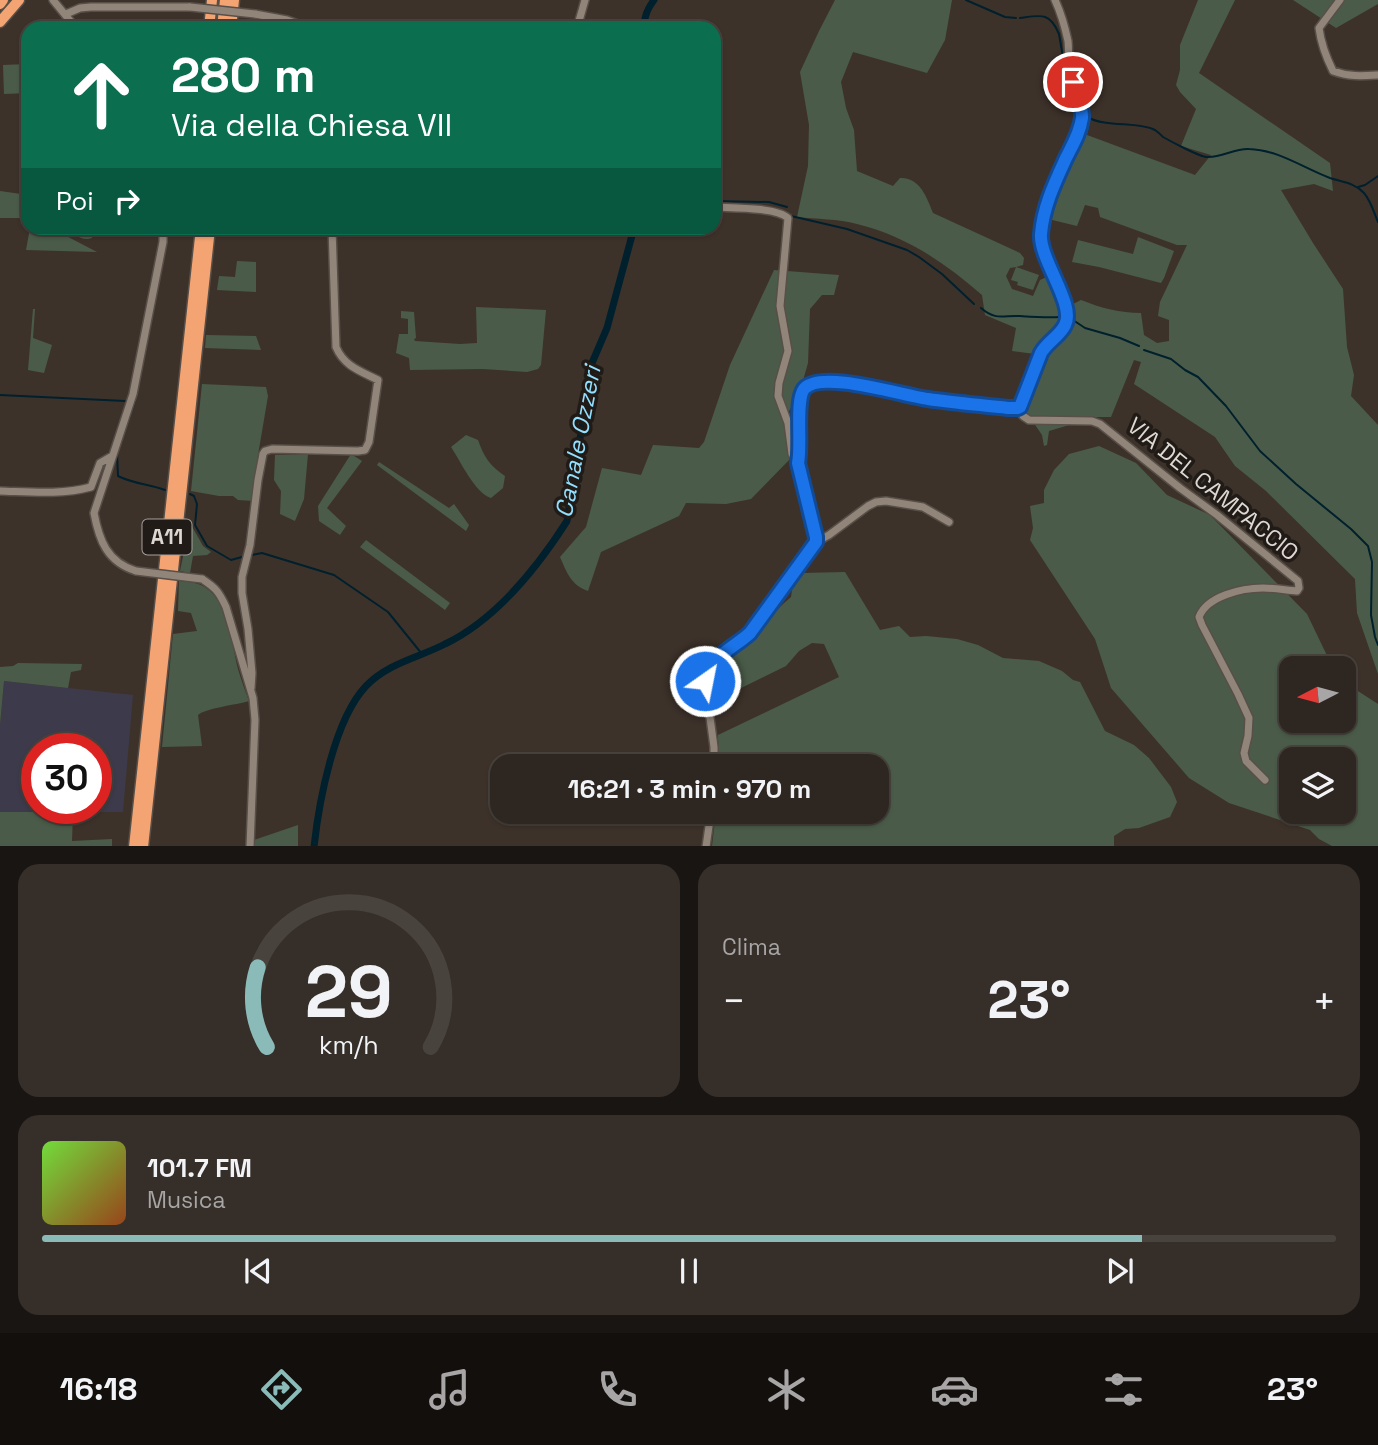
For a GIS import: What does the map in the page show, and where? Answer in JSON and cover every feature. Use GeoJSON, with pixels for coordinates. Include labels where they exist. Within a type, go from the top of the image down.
{"type":"FeatureCollection","features":[{"type":"Feature","properties":{"kind":"highway"},"geometry":{"type":"LineString","coordinates":[[0,22],[19,0]]}},
{"type":"Feature","properties":{"kind":"highway"},"geometry":{"type":"LineString","coordinates":[[210,21],[212,0]]}},
{"type":"Feature","properties":{"kind":"highway"},"geometry":{"type":"LineString","coordinates":[[223,21],[225,0]]}},
{"type":"Feature","properties":{"kind":"highway"},"geometry":{"type":"LineString","coordinates":[[232,21],[234,0]]}},
{"type":"Feature","properties":{"kind":"highway","name":"A11"},"geometry":{"type":"LineString","coordinates":[[134,846],[200,235]]}},
{"type":"Feature","properties":{"kind":"highway","name":"A11"},"geometry":{"type":"LineString","coordinates":[[143,846],[208,235]]}},
{"type":"Feature","properties":{"kind":"street"},"geometry":{"type":"LineString","coordinates":[[53,0],[71,21]]}},
{"type":"Feature","properties":{"kind":"street"},"geometry":{"type":"LineString","coordinates":[[579,21],[585,0]]}},
{"type":"Feature","properties":{"kind":"street"},"geometry":{"type":"LineString","coordinates":[[798,463],[799,401],[804,389],[813,382],[852,383],[926,399],[1020,407],[1044,347],[1067,322],[1065,304],[1044,253],[1041,237],[1053,187],[1075,140],[1082,110],[1070,72],[1068,41],[1055,0]]}},
{"type":"Feature","properties":{"kind":"street"},"geometry":{"type":"LineString","coordinates":[[1340,0],[1320,28],[1321,40],[1333,71],[1364,77],[1378,75]]}},
{"type":"Feature","properties":{"kind":"street"},"geometry":{"type":"LineString","coordinates":[[66,14],[91,7],[190,7],[255,14],[290,21]]}},
{"type":"Feature","properties":{"kind":"street"},"geometry":{"type":"LineString","coordinates":[[721,207],[754,209],[782,214],[788,218],[780,306],[788,351],[778,396],[788,423],[792,454],[798,463],[816,542]]}},
{"type":"Feature","properties":{"kind":"street"},"geometry":{"type":"LineString","coordinates":[[163,235],[133,394],[94,513],[97,533],[105,550],[128,569],[202,579],[221,595],[253,698],[255,720],[250,846]]}},
{"type":"Feature","properties":{"kind":"street"},"geometry":{"type":"LineString","coordinates":[[251,688],[252,673],[242,577],[250,545],[262,454],[272,449],[358,451],[366,450],[369,442],[378,380],[352,367],[341,357],[336,347],[332,235]]}},
{"type":"Feature","properties":{"kind":"street","name":"VIA DEL CAMPACCIO"},"geometry":{"type":"LineString","coordinates":[[1018,408],[1023,416],[1029,419],[1092,421],[1100,424],[1298,581],[1297,591],[1259,588],[1216,598],[1199,617],[1249,718],[1244,753],[1246,761],[1265,780]]}},
{"type":"Feature","properties":{"kind":"street"},"geometry":{"type":"LineString","coordinates":[[0,491],[51,493],[91,487],[100,463],[112,456]]}},
{"type":"Feature","properties":{"kind":"street"},"geometry":{"type":"LineString","coordinates":[[714,754],[706,673],[720,656],[750,633],[816,542],[868,506],[886,501],[923,507],[948,522]]}},
{"type":"Feature","properties":{"kind":"street"},"geometry":{"type":"LineString","coordinates":[[706,846],[709,824]]}},
{"type":"Feature","properties":{"kind":"shaded area"},"geometry":{"type":"Polygon","coordinates":[[[4,681],[133,695],[123,812],[112,812],[112,733],[21,733],[21,812],[0,812],[0,725],[4,681]]]}},
{"type":"Feature","properties":{"kind":"green space"},"geometry":{"type":"Polygon","coordinates":[[[835,0],[952,0],[945,40],[927,73],[853,52],[841,82],[854,130],[857,171],[893,186],[900,178],[913,181],[922,190],[933,213],[1020,253],[1024,258],[1023,265],[1010,268],[1006,276],[1012,289],[1033,296],[1040,280],[1049,276],[1064,322],[1035,354],[1012,351],[1016,328],[985,315],[982,295],[924,252],[892,236],[857,224],[797,217],[808,166],[809,125],[800,72],[835,0]]]}},
{"type":"Feature","properties":{"kind":"green space"},"geometry":{"type":"Polygon","coordinates":[[[1198,0],[1235,0],[1199,73],[1330,163],[1333,191],[1314,184],[1281,190],[1343,289],[1347,347],[1354,375],[1351,396],[1378,425],[1378,674],[1357,613],[1355,579],[1266,491],[1235,466],[1215,437],[1134,384],[1141,362],[1134,360],[1111,417],[1096,417],[1049,431],[1047,445],[1044,446],[1042,435],[1025,410],[1045,354],[1072,325],[1069,306],[1081,300],[1111,310],[1141,313],[1144,335],[1157,343],[1169,341],[1169,320],[1158,316],[1160,302],[1187,245],[1177,245],[1100,217],[1098,208],[1085,205],[1077,226],[1040,217],[1056,173],[1078,126],[1079,112],[1091,115],[1087,135],[1195,175],[1211,155],[1181,146],[1196,109],[1176,85],[1180,70],[1180,45],[1198,0]]]}},
{"type":"Feature","properties":{"kind":"green space"},"geometry":{"type":"Polygon","coordinates":[[[1293,0],[1378,0],[1378,4],[1336,28],[1293,0]]]}},
{"type":"Feature","properties":{"kind":"green space"},"geometry":{"type":"Polygon","coordinates":[[[21,64],[21,93],[4,94],[3,65],[21,64]]]}},
{"type":"Feature","properties":{"kind":"green space"},"geometry":{"type":"Polygon","coordinates":[[[0,191],[21,194],[21,218],[0,218],[0,191]]]}},
{"type":"Feature","properties":{"kind":"green space"},"geometry":{"type":"Polygon","coordinates":[[[29,235],[64,235],[97,252],[26,250],[29,235]]]}},
{"type":"Feature","properties":{"kind":"green space"},"geometry":{"type":"Polygon","coordinates":[[[75,235],[93,235],[88,239],[75,235]]]}},
{"type":"Feature","properties":{"kind":"green space"},"geometry":{"type":"Polygon","coordinates":[[[1138,237],[1174,251],[1161,283],[1072,262],[1078,240],[1133,254],[1138,237]]]}},
{"type":"Feature","properties":{"kind":"green space"},"geometry":{"type":"Polygon","coordinates":[[[237,261],[256,262],[256,292],[217,290],[219,276],[235,277],[237,261]]]}},
{"type":"Feature","properties":{"kind":"green space"},"geometry":{"type":"Polygon","coordinates":[[[1016,267],[1039,275],[1033,290],[1011,280],[1016,267]]]}},
{"type":"Feature","properties":{"kind":"green space"},"geometry":{"type":"Polygon","coordinates":[[[774,270],[839,275],[834,295],[822,295],[810,309],[808,363],[802,384],[785,420],[790,459],[751,499],[726,504],[686,503],[679,516],[601,552],[588,591],[577,585],[570,578],[560,557],[586,527],[602,468],[641,475],[653,445],[699,448],[704,442],[730,365],[774,270]]]}},
{"type":"Feature","properties":{"kind":"green space"},"geometry":{"type":"Polygon","coordinates":[[[476,307],[546,310],[541,365],[538,369],[527,372],[483,369],[410,370],[409,358],[396,353],[399,334],[408,334],[408,319],[401,318],[401,311],[414,312],[415,341],[460,344],[477,343],[476,307]]]}},
{"type":"Feature","properties":{"kind":"green space"},"geometry":{"type":"Polygon","coordinates":[[[33,309],[33,338],[52,345],[44,373],[28,370],[33,309]]]}},
{"type":"Feature","properties":{"kind":"green space"},"geometry":{"type":"Polygon","coordinates":[[[206,335],[256,336],[261,350],[205,348],[206,335]]]}},
{"type":"Feature","properties":{"kind":"green space"},"geometry":{"type":"Polygon","coordinates":[[[202,384],[266,387],[268,396],[258,455],[254,501],[191,491],[202,384]]]}},
{"type":"Feature","properties":{"kind":"green space"},"geometry":{"type":"Polygon","coordinates":[[[466,435],[478,440],[488,461],[505,476],[503,488],[491,498],[474,484],[451,447],[466,435]]]}},
{"type":"Feature","properties":{"kind":"green space"},"geometry":{"type":"Polygon","coordinates":[[[1099,446],[1136,463],[1167,495],[1210,515],[1307,614],[1327,656],[1279,656],[1279,733],[1356,733],[1356,690],[1378,704],[1378,846],[1332,846],[1310,830],[1292,824],[1356,824],[1356,747],[1279,747],[1279,820],[1229,803],[1189,778],[1111,688],[1095,639],[1030,540],[1033,528],[1030,506],[1044,503],[1044,490],[1054,470],[1069,454],[1099,446]]]}},
{"type":"Feature","properties":{"kind":"green space"},"geometry":{"type":"Polygon","coordinates":[[[308,454],[304,499],[295,521],[280,514],[281,491],[274,480],[275,455],[308,454]]]}},
{"type":"Feature","properties":{"kind":"green space"},"geometry":{"type":"Polygon","coordinates":[[[351,454],[362,461],[327,508],[346,526],[340,535],[319,521],[318,506],[351,454]]]}},
{"type":"Feature","properties":{"kind":"green space"},"geometry":{"type":"Polygon","coordinates":[[[379,462],[449,508],[454,504],[469,525],[466,531],[377,465],[379,462]]]}},
{"type":"Feature","properties":{"kind":"green space"},"geometry":{"type":"Polygon","coordinates":[[[190,523],[203,546],[211,552],[193,556],[190,573],[180,571],[190,523]]]}},
{"type":"Feature","properties":{"kind":"green space"},"geometry":{"type":"Polygon","coordinates":[[[366,540],[450,603],[445,610],[360,547],[366,540]]]}},
{"type":"Feature","properties":{"kind":"green space"},"geometry":{"type":"Polygon","coordinates":[[[845,572],[880,630],[899,626],[910,637],[957,639],[978,645],[1003,658],[1039,661],[1080,682],[1105,731],[1134,745],[1149,758],[1171,787],[1177,802],[1170,817],[1139,828],[1125,829],[1114,836],[1114,846],[712,846],[715,824],[889,824],[889,754],[719,754],[718,735],[839,677],[824,644],[812,643],[799,651],[786,666],[727,695],[714,693],[712,689],[712,678],[719,663],[757,632],[791,597],[793,584],[802,573],[845,572]]]}},
{"type":"Feature","properties":{"kind":"green space"},"geometry":{"type":"Polygon","coordinates":[[[179,581],[203,586],[219,603],[228,625],[249,701],[198,715],[202,746],[162,747],[173,634],[197,631],[191,613],[178,611],[179,581]]]}},
{"type":"Feature","properties":{"kind":"green space"},"geometry":{"type":"Polygon","coordinates":[[[18,663],[82,664],[81,670],[71,672],[68,688],[4,681],[0,725],[0,667],[18,663]]]}},
{"type":"Feature","properties":{"kind":"green space"},"geometry":{"type":"Polygon","coordinates":[[[0,812],[21,812],[21,824],[73,824],[72,841],[112,839],[112,846],[0,846],[0,812]]]}},
{"type":"Feature","properties":{"kind":"green space"},"geometry":{"type":"Polygon","coordinates":[[[298,825],[298,846],[254,846],[254,840],[298,825]]]}},
{"type":"Feature","properties":{"kind":"waterway","name":"Canale Ozzeri"},"geometry":{"type":"LineString","coordinates":[[645,21],[646,13],[654,0]]}},
{"type":"Feature","properties":{"kind":"waterway"},"geometry":{"type":"LineString","coordinates":[[966,0],[1005,17],[1016,18]]}},
{"type":"Feature","properties":{"kind":"waterway"},"geometry":{"type":"LineString","coordinates":[[1020,18],[1044,17],[1056,27],[1070,98],[1077,110]]}},
{"type":"Feature","properties":{"kind":"waterway"},"geometry":{"type":"LineString","coordinates":[[1087,117],[1104,122],[1148,127],[1203,156],[1212,157],[1249,149],[1281,156],[1357,187],[1369,200],[1378,222]]}},
{"type":"Feature","properties":{"kind":"waterway"},"geometry":{"type":"LineString","coordinates":[[1358,187],[1378,176]]}},
{"type":"Feature","properties":{"kind":"waterway"},"geometry":{"type":"LineString","coordinates":[[721,201],[769,202],[787,207]]}},
{"type":"Feature","properties":{"kind":"waterway"},"geometry":{"type":"LineString","coordinates":[[791,216],[847,229],[907,250],[942,274],[974,304]]}},
{"type":"Feature","properties":{"kind":"waterway","name":"Canale Ozzeri"},"geometry":{"type":"LineString","coordinates":[[314,846],[324,785],[337,740],[345,719],[366,686],[384,672],[445,644],[482,621],[529,574],[567,521],[592,363],[607,328],[632,235]]}},
{"type":"Feature","properties":{"kind":"waterway"},"geometry":{"type":"LineString","coordinates":[[981,308],[991,315],[1061,317]]}},
{"type":"Feature","properties":{"kind":"waterway"},"geometry":{"type":"LineString","coordinates":[[1070,318],[1085,328],[1139,346]]}},
{"type":"Feature","properties":{"kind":"waterway"},"geometry":{"type":"LineString","coordinates":[[1144,350],[1171,359],[1198,377],[1226,406],[1260,451],[1368,546],[1372,562],[1371,615],[1378,645]]}},
{"type":"Feature","properties":{"kind":"waterway"},"geometry":{"type":"LineString","coordinates":[[0,395],[125,401]]}},
{"type":"Feature","properties":{"kind":"waterway"},"geometry":{"type":"LineString","coordinates":[[119,448],[135,401]]}},
{"type":"Feature","properties":{"kind":"waterway"},"geometry":{"type":"LineString","coordinates":[[117,453],[118,476],[165,490]]}},
{"type":"Feature","properties":{"kind":"waterway"},"geometry":{"type":"LineString","coordinates":[[190,494],[194,496],[197,504],[195,525],[207,546],[231,560],[242,557]]}},
{"type":"Feature","properties":{"kind":"waterway"},"geometry":{"type":"LineString","coordinates":[[252,555],[262,553],[334,575],[388,612],[422,654]]}},
{"type":"Feature","properties":{"kind":"route"},"geometry":{"type":"LineString","coordinates":[[705,681],[709,667],[750,633],[816,542],[798,463],[799,401],[804,389],[813,382],[852,383],[926,399],[1020,407],[1044,347],[1067,322],[1065,304],[1044,253],[1041,237],[1053,187],[1082,119],[1082,110],[1073,82]]}}]}
